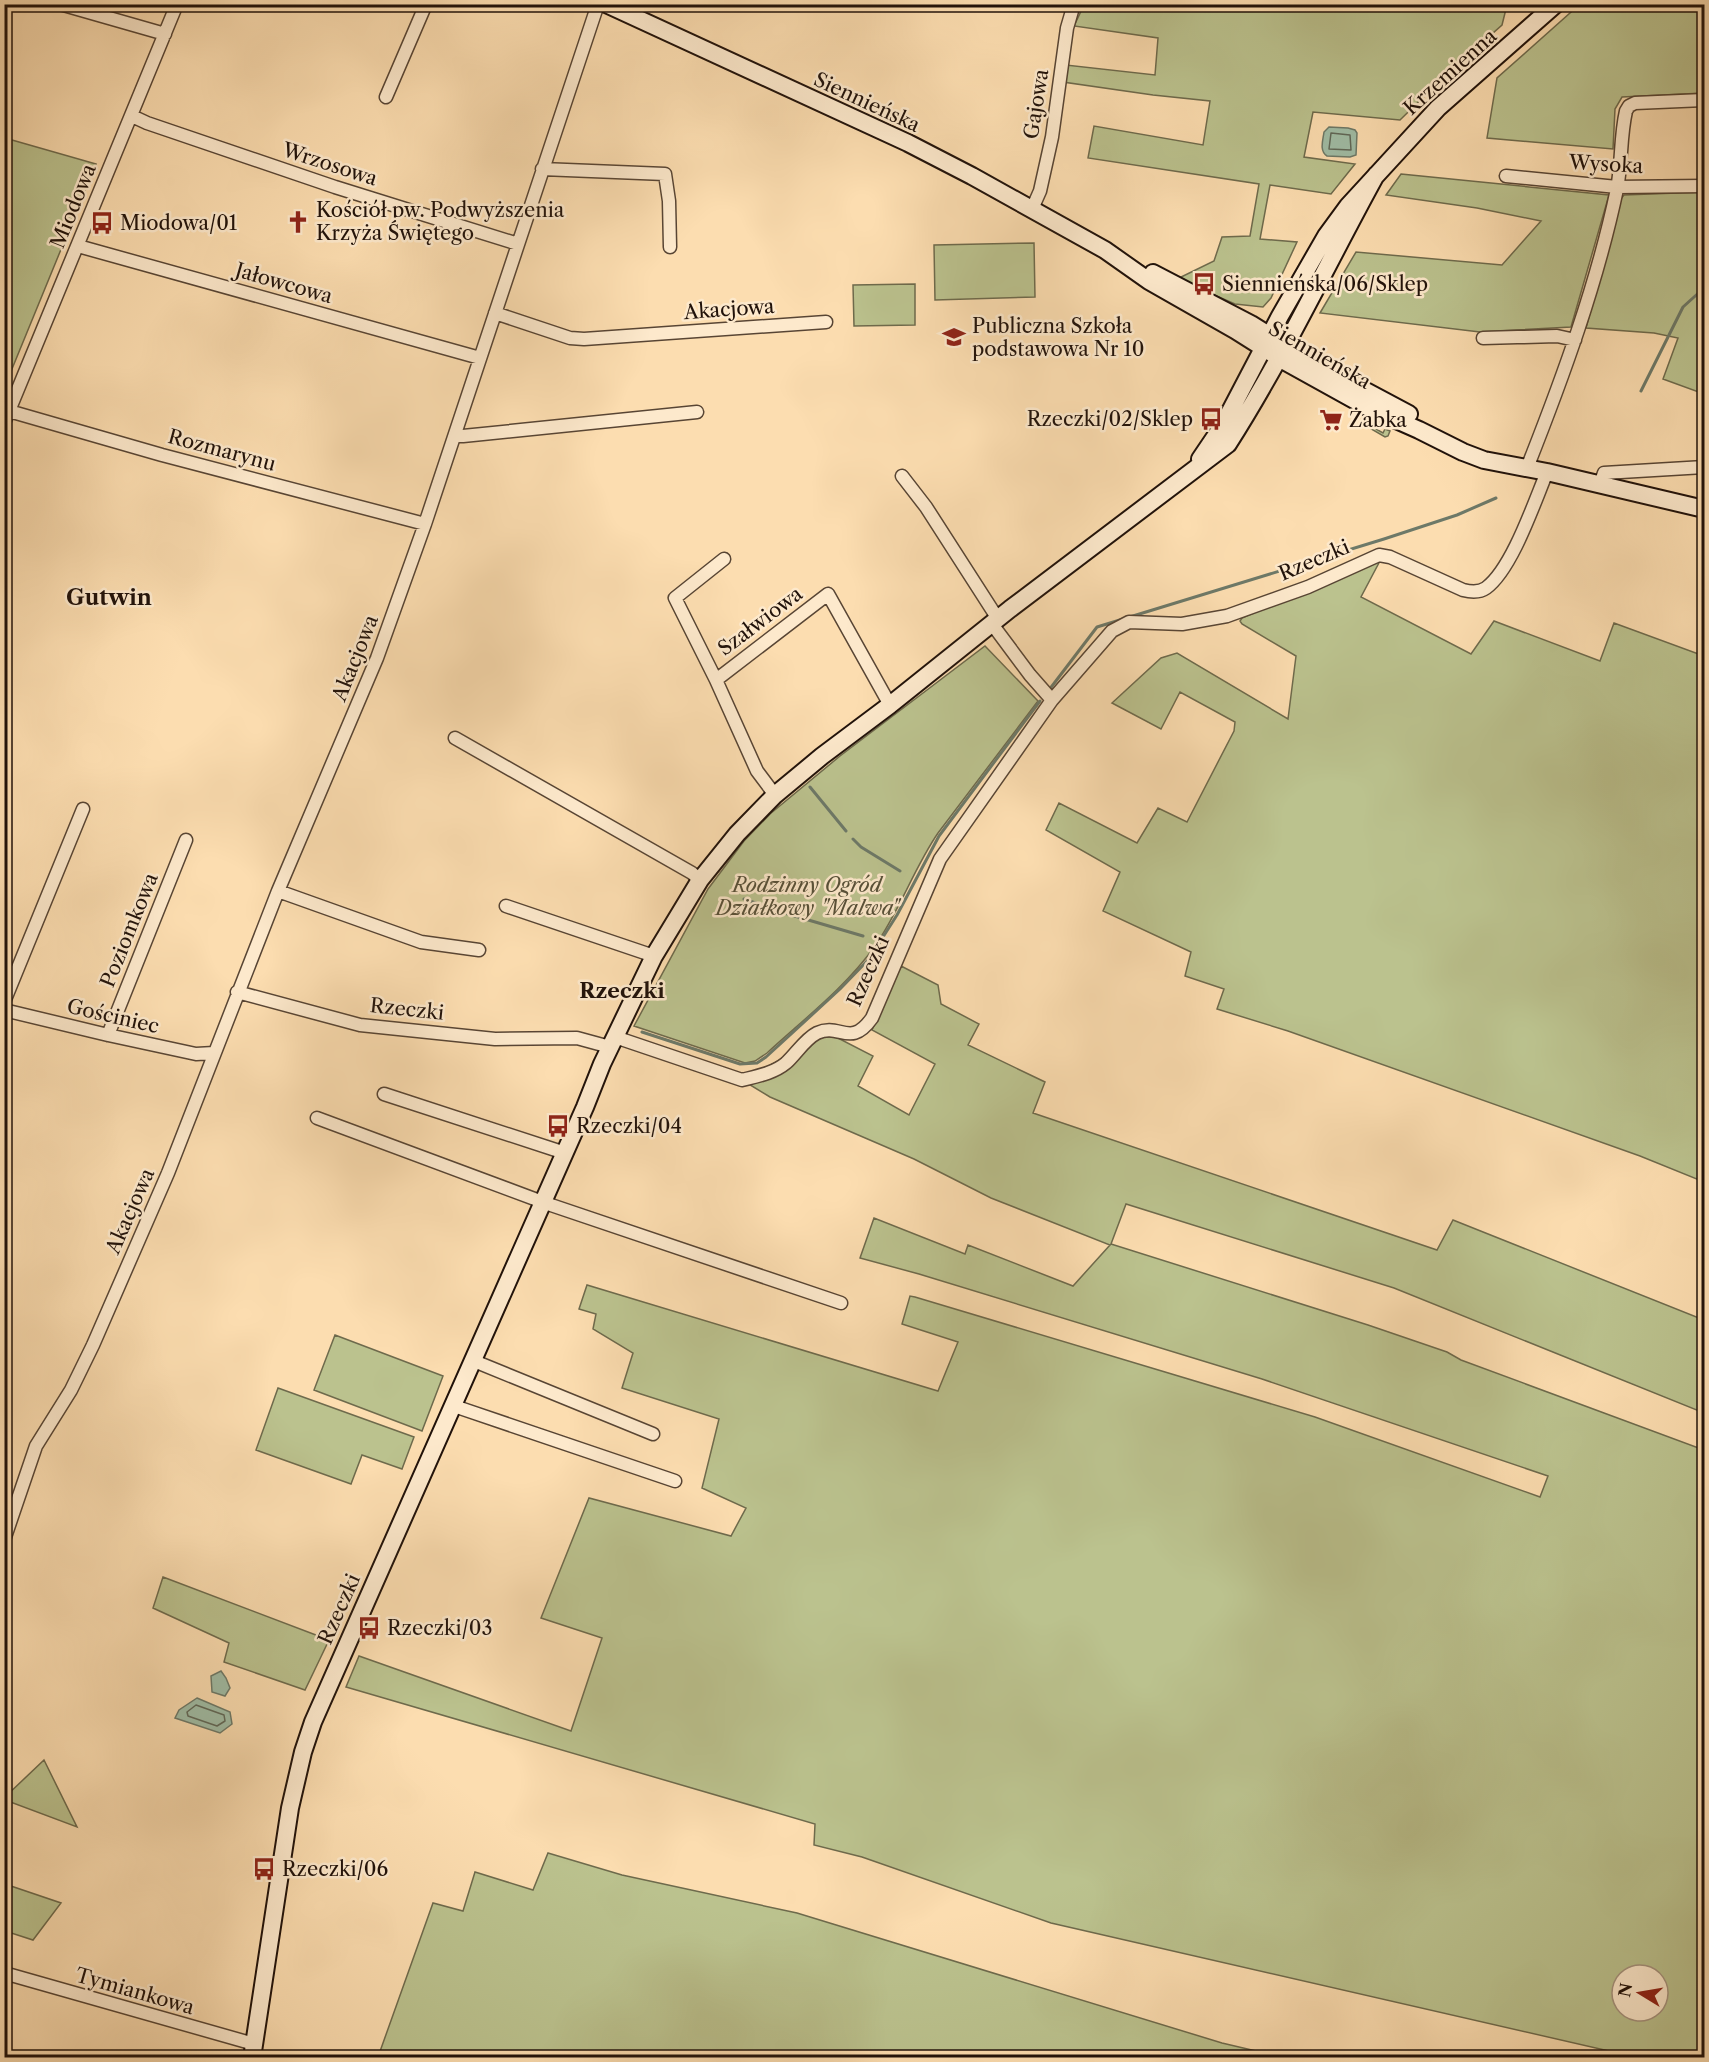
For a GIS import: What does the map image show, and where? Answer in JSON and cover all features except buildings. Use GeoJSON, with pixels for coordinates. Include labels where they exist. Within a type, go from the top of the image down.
{"type":"FeatureCollection","features":[{"type":"Feature","properties":{"kind":"main road","name":"Siennieńska"},"geometry":{"type":"LineString","coordinates":[[606,4],[908,144],[1032,208],[1105,250],[1149,281],[1235,330],[1267,342],[1367,407],[1463,453],[1484,460],[1547,472],[1704,509]]}},
{"type":"Feature","properties":{"kind":"main road","name":"Krzemienna"},"geometry":{"type":"LineString","coordinates":[[1267,342],[1326,236],[1348,206],[1438,108],[1556,4]]}},
{"type":"Feature","properties":{"kind":"main road","name":"Krzemienna"},"geometry":{"type":"LineString","coordinates":[[1282,352],[1376,175]]}},
{"type":"Feature","properties":{"kind":"main road","name":"Rzeczki"},"geometry":{"type":"LineString","coordinates":[[1193,470],[1223,425],[1267,342]]}},
{"type":"Feature","properties":{"kind":"main road","name":"Rzeczki"},"geometry":{"type":"LineString","coordinates":[[253,2051],[290,1808],[303,1752],[333,1673],[474,1361],[613,1042],[654,956],[700,880],[737,834],[775,795],[822,756],[1228,444],[1282,352]]}},
{"type":"Feature","properties":{"kind":"street"},"geometry":{"type":"LineString","coordinates":[[60,4],[165,34]]}},
{"type":"Feature","properties":{"kind":"street","name":"Miodowa"},"geometry":{"type":"LineString","coordinates":[[6,416],[177,4]]}},
{"type":"Feature","properties":{"kind":"street"},"geometry":{"type":"LineString","coordinates":[[386,97],[426,4]]}},
{"type":"Feature","properties":{"kind":"street","name":"Akacjowa"},"geometry":{"type":"LineString","coordinates":[[4,1540],[36,1446],[71,1390],[93,1346],[168,1173],[237,992],[377,658],[425,524],[598,4]]}},
{"type":"Feature","properties":{"kind":"street","name":"Gajowa"},"geometry":{"type":"LineString","coordinates":[[1032,208],[1040,191],[1052,137],[1067,28],[1074,4]]}},
{"type":"Feature","properties":{"kind":"street"},"geometry":{"type":"LineString","coordinates":[[1527,468],[1575,340],[1617,187],[1624,119],[1629,106],[1635,103],[1704,100]]}},
{"type":"Feature","properties":{"kind":"street","name":"Wrzosowa"},"geometry":{"type":"LineString","coordinates":[[132,116],[335,187],[518,244]]}},
{"type":"Feature","properties":{"kind":"street"},"geometry":{"type":"LineString","coordinates":[[542,169],[665,174],[669,201],[669,247]]}},
{"type":"Feature","properties":{"kind":"street","name":"Wysoka"},"geometry":{"type":"LineString","coordinates":[[1506,176],[1617,187],[1704,186]]}},
{"type":"Feature","properties":{"kind":"street","name":"Jałowcowa"},"geometry":{"type":"LineString","coordinates":[[78,246],[480,358]]}},
{"type":"Feature","properties":{"kind":"street","name":"Akacjowa"},"geometry":{"type":"LineString","coordinates":[[495,313],[570,338],[584,339],[826,322]]}},
{"type":"Feature","properties":{"kind":"street"},"geometry":{"type":"LineString","coordinates":[[1483,338],[1557,336],[1575,340]]}},
{"type":"Feature","properties":{"kind":"street"},"geometry":{"type":"LineString","coordinates":[[455,435],[698,412]]}},
{"type":"Feature","properties":{"kind":"street","name":"Rozmarynu"},"geometry":{"type":"LineString","coordinates":[[6,416],[425,524]]}},
{"type":"Feature","properties":{"kind":"street"},"geometry":{"type":"LineString","coordinates":[[1600,484],[1604,473],[1704,467]]}},
{"type":"Feature","properties":{"kind":"street","name":"Rzeczki"},"geometry":{"type":"LineString","coordinates":[[237,992],[360,1025],[495,1039],[577,1038],[613,1042],[742,1080],[764,1075],[784,1064],[819,1032],[833,1031],[852,1034],[865,1028],[872,1018],[940,859],[1052,699],[1112,631],[1129,622],[1182,624],[1227,616],[1308,587],[1379,555],[1390,557],[1463,590],[1473,592],[1484,590],[1508,563],[1547,472]]}},
{"type":"Feature","properties":{"kind":"street"},"geometry":{"type":"LineString","coordinates":[[902,476],[926,507],[1030,675],[1052,699]]}},
{"type":"Feature","properties":{"kind":"street","name":"Szałwiowa"},"geometry":{"type":"LineString","coordinates":[[724,559],[675,598],[716,680],[757,771],[775,795]]}},
{"type":"Feature","properties":{"kind":"street","name":"Szałwiowa"},"geometry":{"type":"LineString","coordinates":[[716,680],[828,594],[890,705]]}},
{"type":"Feature","properties":{"kind":"street"},"geometry":{"type":"LineString","coordinates":[[455,738],[619,830],[700,880]]}},
{"type":"Feature","properties":{"kind":"street"},"geometry":{"type":"LineString","coordinates":[[4,1002],[83,808]]}},
{"type":"Feature","properties":{"kind":"street","name":"Poziomkowa"},"geometry":{"type":"LineString","coordinates":[[108,1035],[186,840]]}},
{"type":"Feature","properties":{"kind":"street"},"geometry":{"type":"LineString","coordinates":[[278,891],[421,942],[479,951]]}},
{"type":"Feature","properties":{"kind":"street"},"geometry":{"type":"LineString","coordinates":[[506,906],[654,956]]}},
{"type":"Feature","properties":{"kind":"street","name":"Gościniec"},"geometry":{"type":"LineString","coordinates":[[4,1010],[196,1054],[214,1053]]}},
{"type":"Feature","properties":{"kind":"street"},"geometry":{"type":"LineString","coordinates":[[384,1095],[565,1153]]}},
{"type":"Feature","properties":{"kind":"street"},"geometry":{"type":"LineString","coordinates":[[317,1118],[543,1202],[841,1303]]}},
{"type":"Feature","properties":{"kind":"street"},"geometry":{"type":"LineString","coordinates":[[474,1361],[653,1434]]}},
{"type":"Feature","properties":{"kind":"street"},"geometry":{"type":"LineString","coordinates":[[454,1406],[675,1481]]}},
{"type":"Feature","properties":{"kind":"street","name":"Tymiankowa"},"geometry":{"type":"LineString","coordinates":[[4,1973],[253,2051]]}},
{"type":"Feature","properties":{"kind":"green space"},"geometry":{"type":"Polygon","coordinates":[[[1084,5],[1507,5],[1502,25],[1400,120],[1313,112],[1304,157],[1355,164],[1331,194],[1270,185],[1260,239],[1297,242],[1271,298],[1263,307],[1235,304],[1177,279],[1214,261],[1222,237],[1250,236],[1259,184],[1088,158],[1094,126],[1203,145],[1210,101],[1063,82],[1066,65],[1155,75],[1158,38],[1074,26],[1084,5]]]}},
{"type":"Feature","properties":{"kind":"green space"},"geometry":{"type":"Polygon","coordinates":[[[1579,5],[1704,5],[1704,93],[1622,97],[1615,109],[1613,149],[1487,138],[1497,78],[1579,5]]]}},
{"type":"Feature","properties":{"kind":"green space"},"geometry":{"type":"Polygon","coordinates":[[[4,138],[96,164],[5,386],[4,138]]]}},
{"type":"Feature","properties":{"kind":"green space"},"geometry":{"type":"Polygon","coordinates":[[[1401,174],[1609,195],[1571,327],[1480,332],[1320,313],[1356,252],[1502,265],[1541,221],[1477,208],[1386,195],[1401,174]]]}},
{"type":"Feature","properties":{"kind":"green space"},"geometry":{"type":"Polygon","coordinates":[[[1704,192],[1704,394],[1663,379],[1678,338],[1654,333],[1586,328],[1620,200],[1624,195],[1704,192]]]}},
{"type":"Feature","properties":{"kind":"green space"},"geometry":{"type":"Polygon","coordinates":[[[1034,243],[1035,297],[935,300],[934,245],[1034,243]]]}},
{"type":"Feature","properties":{"kind":"green space"},"geometry":{"type":"Polygon","coordinates":[[[915,284],[915,325],[854,326],[853,285],[915,284]]]}},
{"type":"Feature","properties":{"kind":"green space"},"geometry":{"type":"Polygon","coordinates":[[[1364,418],[1376,424],[1374,428],[1383,433],[1385,429],[1390,431],[1388,436],[1385,437],[1361,423],[1364,418]]]}},
{"type":"Feature","properties":{"kind":"green space"},"geometry":{"type":"Polygon","coordinates":[[[1381,559],[1361,597],[1471,654],[1494,621],[1600,661],[1614,623],[1704,656],[1704,1182],[1640,1156],[1288,1031],[1217,1009],[1224,989],[1185,976],[1191,952],[1103,911],[1120,872],[1046,830],[1059,803],[1137,843],[1158,808],[1187,822],[1234,731],[1235,722],[1180,692],[1161,729],[1112,703],[1161,658],[1177,653],[1288,719],[1296,656],[1240,621],[1242,618],[1381,559]]]}},
{"type":"Feature","properties":{"kind":"green space","name":"Rodzinny Ogród Działkowy \"Malwa\""},"geometry":{"type":"Polygon","coordinates":[[[985,646],[1038,701],[938,833],[884,932],[864,961],[810,1015],[755,1061],[745,1063],[634,1026],[708,889],[744,841],[770,814],[840,756],[985,646]]]}},
{"type":"Feature","properties":{"kind":"green space"},"geometry":{"type":"Polygon","coordinates":[[[901,966],[938,985],[941,1004],[979,1024],[968,1045],[1045,1082],[1033,1113],[1437,1250],[1453,1220],[1704,1320],[1704,1413],[1394,1288],[1126,1204],[1111,1244],[1447,1352],[1461,1360],[1704,1450],[1704,2057],[1635,2057],[1051,1923],[862,1857],[814,1845],[815,1824],[346,1687],[359,1656],[571,1731],[602,1638],[541,1618],[589,1498],[731,1536],[746,1508],[702,1488],[719,1419],[622,1388],[633,1353],[593,1329],[596,1314],[579,1309],[587,1285],[938,1391],[958,1342],[902,1324],[910,1296],[915,1297],[1315,1417],[1540,1497],[1548,1476],[1262,1379],[860,1258],[874,1218],[965,1254],[968,1245],[1073,1286],[1110,1245],[991,1198],[914,1159],[770,1097],[742,1080],[823,1037],[836,1037],[873,1056],[858,1086],[909,1115],[935,1064],[872,1030],[901,966]]]}},
{"type":"Feature","properties":{"kind":"green space"},"geometry":{"type":"Polygon","coordinates":[[[335,1335],[443,1376],[422,1431],[314,1390],[335,1335]]]}},
{"type":"Feature","properties":{"kind":"green space"},"geometry":{"type":"Polygon","coordinates":[[[278,1388],[414,1437],[402,1469],[362,1455],[351,1484],[256,1450],[278,1388]]]}},
{"type":"Feature","properties":{"kind":"green space"},"geometry":{"type":"Polygon","coordinates":[[[163,1577],[329,1640],[305,1690],[224,1662],[229,1643],[153,1608],[163,1577]]]}},
{"type":"Feature","properties":{"kind":"green space"},"geometry":{"type":"Polygon","coordinates":[[[44,1760],[77,1827],[5,1800],[5,1797],[44,1760]]]}},
{"type":"Feature","properties":{"kind":"green space"},"geometry":{"type":"Polygon","coordinates":[[[548,1853],[622,1875],[797,1913],[1222,2043],[1282,2057],[378,2057],[433,1903],[463,1911],[475,1872],[533,1890],[548,1853]]]}},
{"type":"Feature","properties":{"kind":"green space"},"geometry":{"type":"Polygon","coordinates":[[[5,1884],[61,1903],[33,1940],[5,1931],[5,1884]]]}},
{"type":"Feature","properties":{"kind":"water"},"geometry":{"type":"Polygon","coordinates":[[[1329,127],[1355,130],[1357,133],[1356,155],[1350,157],[1325,154],[1322,148],[1323,138],[1324,132],[1329,127]]]}},
{"type":"Feature","properties":{"kind":"water"},"geometry":{"type":"Polygon","coordinates":[[[221,1671],[230,1688],[225,1696],[212,1692],[211,1676],[221,1671]]]}},
{"type":"Feature","properties":{"kind":"water"},"geometry":{"type":"Polygon","coordinates":[[[197,1698],[230,1712],[232,1724],[220,1733],[175,1718],[179,1710],[197,1698]]]}},
{"type":"Feature","properties":{"kind":"waterway"},"geometry":{"type":"LineString","coordinates":[[1641,391],[1683,307],[1704,288]]}},
{"type":"Feature","properties":{"kind":"waterway"},"geometry":{"type":"LineString","coordinates":[[1049,690],[1097,627],[1384,539],[1457,515],[1496,498]]}},
{"type":"Feature","properties":{"kind":"waterway"},"geometry":{"type":"LineString","coordinates":[[642,1032],[740,1064],[757,1063],[766,1057],[869,959],[897,915],[939,836],[1040,701]]}},
{"type":"Feature","properties":{"kind":"waterway"},"geometry":{"type":"LineString","coordinates":[[810,787],[846,831]]}},
{"type":"Feature","properties":{"kind":"waterway"},"geometry":{"type":"LineString","coordinates":[[853,839],[861,847],[900,871]]}},
{"type":"Feature","properties":{"kind":"waterway"},"geometry":{"type":"LineString","coordinates":[[744,899],[773,909]]}},
{"type":"Feature","properties":{"kind":"waterway"},"geometry":{"type":"LineString","coordinates":[[781,912],[863,936]]}},
{"type":"Feature","properties":{"kind":"place","name":"Kościół pw. Podwyższenia Krzyża Świętego"},"geometry":{"type":"Point","coordinates":[298,222]}},
{"type":"Feature","properties":{"kind":"place","name":"Miodowa/01"},"geometry":{"type":"Point","coordinates":[102,223]}},
{"type":"Feature","properties":{"kind":"place","name":"Siennieńska/06/Sklep"},"geometry":{"type":"Point","coordinates":[1204,284]}},
{"type":"Feature","properties":{"kind":"place","name":"Publiczna Szkoła podstawowa Nr 10"},"geometry":{"type":"Point","coordinates":[954,337]}},
{"type":"Feature","properties":{"kind":"place","name":"Rzeczki/02/Sklep"},"geometry":{"type":"Point","coordinates":[1211,419]}},
{"type":"Feature","properties":{"kind":"place","name":"Żabka"},"geometry":{"type":"Point","coordinates":[1331,420]}},
{"type":"Feature","properties":{"kind":"place","name":"Rzeczki/04"},"geometry":{"type":"Point","coordinates":[558,1126]}},
{"type":"Feature","properties":{"kind":"place","name":"Rzeczki/03"},"geometry":{"type":"Point","coordinates":[369,1628]}},
{"type":"Feature","properties":{"kind":"place","name":"Rzeczki/06"},"geometry":{"type":"Point","coordinates":[264,1869]}},
{"type":"Feature","properties":{"kind":"district","name":"Gutwin"},"geometry":{"type":"Point","coordinates":[109,597]}},
{"type":"Feature","properties":{"kind":"district","name":"Rzeczki"},"geometry":{"type":"Point","coordinates":[622,990]}}]}
